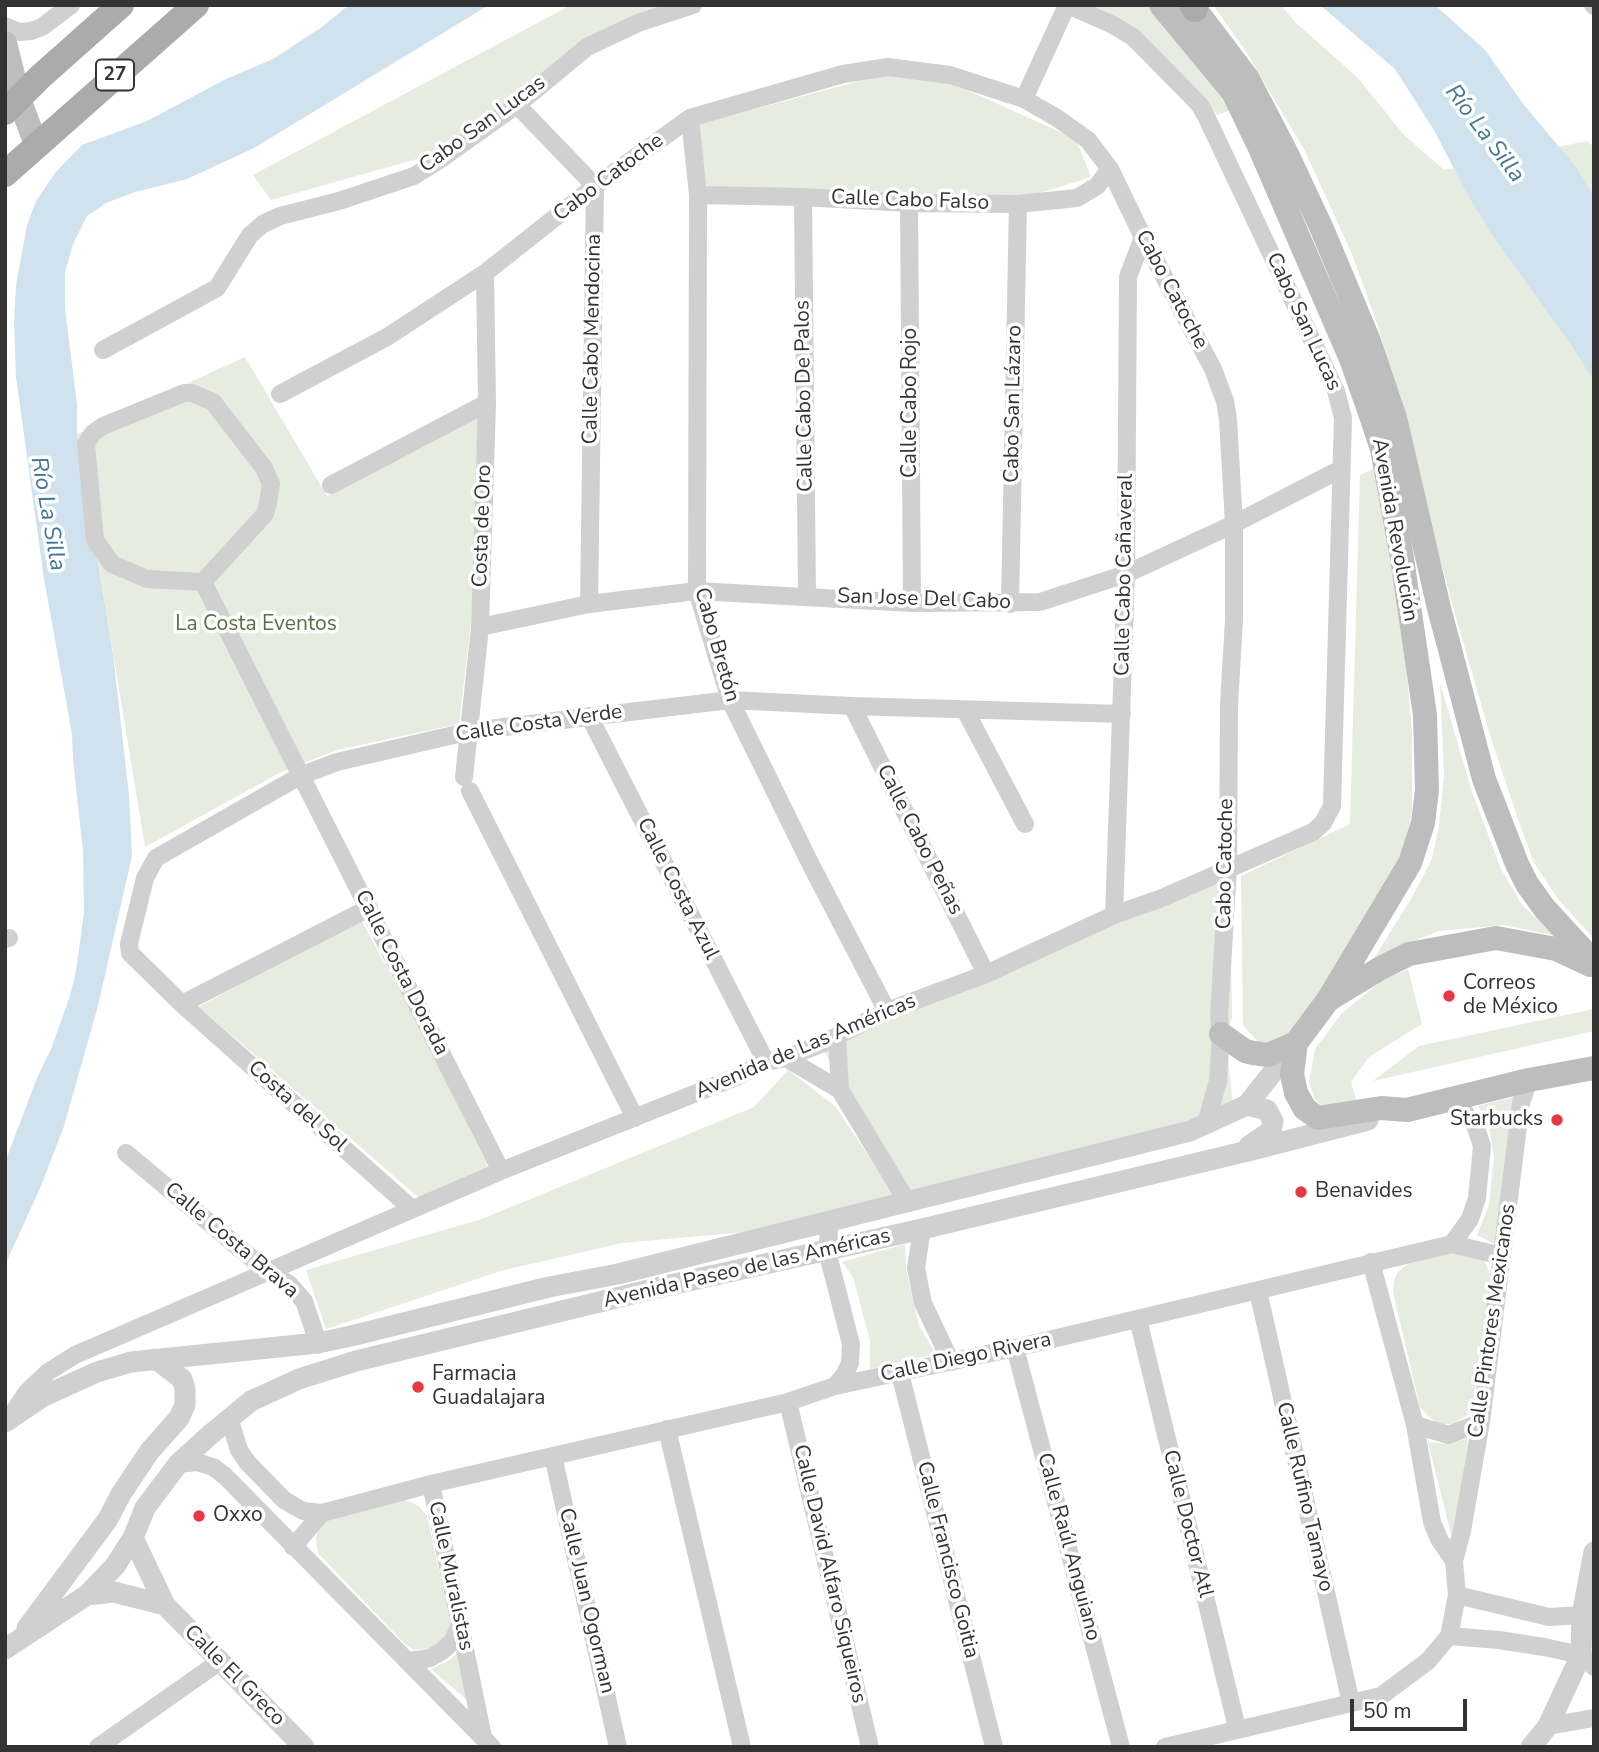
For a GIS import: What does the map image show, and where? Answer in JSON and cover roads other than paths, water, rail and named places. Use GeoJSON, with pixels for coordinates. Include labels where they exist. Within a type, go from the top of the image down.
{"type":"FeatureCollection","features":[{"type":"Feature","properties":{"kind":"main road","name":"27"},"geometry":{"type":"LineString","coordinates":[[12,105],[121,5]]}},
{"type":"Feature","properties":{"kind":"main road","name":"27"},"geometry":{"type":"LineString","coordinates":[[7,171],[196,5]]}},
{"type":"Feature","properties":{"kind":"main road","name":"Avenida Revolución"},"geometry":{"type":"LineString","coordinates":[[1161,5],[1233,92],[1259,146],[1351,359],[1370,413],[1382,449],[1402,558],[1424,715],[1427,790],[1423,823],[1410,863],[1328,1000]]}},
{"type":"Feature","properties":{"kind":"main road","name":"Avenida Revolución"},"geometry":{"type":"LineString","coordinates":[[1192,6],[1248,79],[1322,229],[1369,341],[1395,418],[1439,608],[1484,779],[1517,864],[1545,909],[1594,964]]}},
{"type":"Feature","properties":{"kind":"main road"},"geometry":{"type":"LineString","coordinates":[[6,54],[12,105],[37,147]]}},
{"type":"Feature","properties":{"kind":"main road","name":"Avenida Paseo de las Américas"},"geometry":{"type":"LineString","coordinates":[[1296,1043],[1328,1000],[1409,954],[1496,938],[1556,949],[1594,964]]}},
{"type":"Feature","properties":{"kind":"main road"},"geometry":{"type":"LineString","coordinates":[[1221,1034],[1245,1051],[1268,1055],[1296,1043]]}},
{"type":"Feature","properties":{"kind":"main road"},"geometry":{"type":"LineString","coordinates":[[1296,1043],[1292,1074],[1296,1093],[1305,1109],[1318,1118],[1381,1108],[1407,1110]]}},
{"type":"Feature","properties":{"kind":"main road","name":"Avenida Paseo de las Américas"},"geometry":{"type":"LineString","coordinates":[[1407,1110],[1589,1066]]}},
{"type":"Feature","properties":{"kind":"street"},"geometry":{"type":"LineString","coordinates":[[5,26],[19,32],[31,31],[42,27],[71,5]]}},
{"type":"Feature","properties":{"kind":"street","name":"Cabo San Lucas"},"geometry":{"type":"LineString","coordinates":[[103,350],[217,288],[250,235],[263,224],[280,216],[339,201],[414,176],[517,104],[587,47],[638,23],[693,5]]}},
{"type":"Feature","properties":{"kind":"street"},"geometry":{"type":"LineString","coordinates":[[1024,99],[1068,5]]}},
{"type":"Feature","properties":{"kind":"street","name":"Cabo San Lucas"},"geometry":{"type":"LineString","coordinates":[[1068,5],[1133,37],[1186,90],[1205,114],[1336,391],[1343,418],[1332,806]]}},
{"type":"Feature","properties":{"kind":"street","name":"Cabo Catoche"},"geometry":{"type":"LineString","coordinates":[[280,394],[387,337],[485,273],[595,186],[690,118],[843,74],[888,67],[950,75],[1024,99],[1088,140],[1110,169],[1213,369],[1225,401],[1234,524],[1234,620],[1228,705],[1228,868],[1218,1082],[1206,1124]]}},
{"type":"Feature","properties":{"kind":"street"},"geometry":{"type":"LineString","coordinates":[[517,104],[595,186]]}},
{"type":"Feature","properties":{"kind":"street","name":"Cabo Bretón"},"geometry":{"type":"LineString","coordinates":[[690,118],[698,195],[696,590],[730,700],[887,1011]]}},
{"type":"Feature","properties":{"kind":"street","name":"Calle Cabo Falso"},"geometry":{"type":"LineString","coordinates":[[698,195],[1018,204],[1077,198],[1097,186],[1110,169]]}},
{"type":"Feature","properties":{"kind":"street","name":"Calle Cabo Mendocina"},"geometry":{"type":"LineString","coordinates":[[589,604],[595,186]]}},
{"type":"Feature","properties":{"kind":"street","name":"Calle Cabo De Palos"},"geometry":{"type":"LineString","coordinates":[[803,197],[807,596]]}},
{"type":"Feature","properties":{"kind":"street","name":"Calle Cabo Rojo"},"geometry":{"type":"LineString","coordinates":[[909,203],[912,603]]}},
{"type":"Feature","properties":{"kind":"street","name":"Cabo San Lázaro"},"geometry":{"type":"LineString","coordinates":[[1010,604],[1018,204]]}},
{"type":"Feature","properties":{"kind":"street","name":"Calle Cabo Cañaveral"},"geometry":{"type":"LineString","coordinates":[[1114,915],[1126,574],[1128,277],[1143,237]]}},
{"type":"Feature","properties":{"kind":"street","name":"Costa de Oro"},"geometry":{"type":"LineString","coordinates":[[485,273],[487,403],[480,626],[467,784],[635,1118]]}},
{"type":"Feature","properties":{"kind":"street"},"geometry":{"type":"LineString","coordinates":[[184,393],[192,393],[213,402],[264,467],[271,484],[265,514],[203,582],[147,579],[131,574],[111,564],[95,540],[86,444],[89,438],[103,426],[184,393]]}},
{"type":"Feature","properties":{"kind":"street"},"geometry":{"type":"LineString","coordinates":[[331,485],[487,403]]}},
{"type":"Feature","properties":{"kind":"street","name":"San Jose Del Cabo"},"geometry":{"type":"LineString","coordinates":[[480,626],[589,604],[696,590],[912,603],[1040,602],[1126,574],[1234,524],[1342,469]]}},
{"type":"Feature","properties":{"kind":"street","name":"Calle Costa Dorada"},"geometry":{"type":"LineString","coordinates":[[203,582],[500,1171]]}},
{"type":"Feature","properties":{"kind":"street","name":"Calle Costa Verde"},"geometry":{"type":"LineString","coordinates":[[182,1004],[130,953],[129,944],[150,867],[156,858],[299,776],[337,762],[471,731],[730,700],[1122,714]]}},
{"type":"Feature","properties":{"kind":"street","name":"Calle Cabo Peñas"},"geometry":{"type":"LineString","coordinates":[[852,706],[986,974]]}},
{"type":"Feature","properties":{"kind":"street"},"geometry":{"type":"LineString","coordinates":[[965,710],[1025,824]]}},
{"type":"Feature","properties":{"kind":"street","name":"Calle Costa Azul"},"geometry":{"type":"LineString","coordinates":[[589,716],[766,1062]]}},
{"type":"Feature","properties":{"kind":"street","name":"Avenida de Las Américas"},"geometry":{"type":"LineString","coordinates":[[267,1271],[500,1171],[734,1078],[766,1062],[786,1058],[837,1037],[887,1011],[986,974],[1114,915],[1162,898],[1313,832],[1323,823],[1332,806]]}},
{"type":"Feature","properties":{"kind":"street"},"geometry":{"type":"LineString","coordinates":[[182,1004],[369,908]]}},
{"type":"Feature","properties":{"kind":"street","name":"Costa del Sol"},"geometry":{"type":"LineString","coordinates":[[182,1004],[412,1209]]}},
{"type":"Feature","properties":{"kind":"street"},"geometry":{"type":"LineString","coordinates":[[837,1037],[841,1090],[908,1203]]}},
{"type":"Feature","properties":{"kind":"street","name":"Avenida Paseo de las Américas"},"geometry":{"type":"LineString","coordinates":[[7,1420],[42,1398],[97,1372],[131,1362],[318,1342],[618,1273],[1168,1138],[1247,1105],[1296,1043]]}},
{"type":"Feature","properties":{"kind":"street"},"geometry":{"type":"LineString","coordinates":[[786,1058],[841,1090]]}},
{"type":"Feature","properties":{"kind":"street","name":"Calle Pintores Mexicanos"},"geometry":{"type":"LineString","coordinates":[[1449,1636],[1457,1595],[1454,1561],[1462,1531],[1481,1422],[1521,1103],[1529,1080]]}},
{"type":"Feature","properties":{"kind":"street","name":"Calle Pintores Mexicanos"},"geometry":{"type":"LineString","coordinates":[[1452,1244],[1470,1219],[1476,1198],[1482,1146],[1475,1125],[1455,1100]]}},
{"type":"Feature","properties":{"kind":"street"},"geometry":{"type":"LineString","coordinates":[[1243,1152],[1273,1126],[1271,1114],[1267,1110],[1247,1105]]}},
{"type":"Feature","properties":{"kind":"street","name":"Avenida Paseo de las Américas"},"geometry":{"type":"LineString","coordinates":[[13,1643],[87,1595],[115,1566],[133,1538],[145,1508],[178,1465],[251,1401],[299,1379],[356,1361],[660,1287],[922,1229],[1407,1110]]}},
{"type":"Feature","properties":{"kind":"street","name":"Calle Costa Brava"},"geometry":{"type":"LineString","coordinates":[[126,1153],[267,1271],[289,1284],[304,1301],[318,1342]]}},
{"type":"Feature","properties":{"kind":"street"},"geometry":{"type":"LineString","coordinates":[[830,1221],[827,1251],[851,1344],[850,1363],[835,1386]]}},
{"type":"Feature","properties":{"kind":"street"},"geometry":{"type":"LineString","coordinates":[[922,1229],[916,1268],[923,1303],[951,1362]]}},
{"type":"Feature","properties":{"kind":"street","name":"Calle Diego Rivera"},"geometry":{"type":"LineString","coordinates":[[431,1484],[788,1402],[835,1386],[1015,1348],[1452,1244],[1502,1256]]}},
{"type":"Feature","properties":{"kind":"street","name":"Calle Pintores Mexicanos"},"geometry":{"type":"LineString","coordinates":[[1371,1262],[1415,1425],[1432,1522],[1439,1539],[1454,1561]]}},
{"type":"Feature","properties":{"kind":"street"},"geometry":{"type":"LineString","coordinates":[[7,1420],[27,1392],[75,1355],[267,1271]]}},
{"type":"Feature","properties":{"kind":"street","name":"Calle Rufino Tamayo"},"geometry":{"type":"LineString","coordinates":[[1258,1291],[1351,1703]]}},
{"type":"Feature","properties":{"kind":"street","name":"Calle Doctor Atl"},"geometry":{"type":"LineString","coordinates":[[1138,1319],[1237,1728]]}},
{"type":"Feature","properties":{"kind":"street","name":"Calle Raúl Anguiano"},"geometry":{"type":"LineString","coordinates":[[1015,1348],[1121,1747]]}},
{"type":"Feature","properties":{"kind":"street"},"geometry":{"type":"LineString","coordinates":[[13,1643],[108,1519],[121,1493],[186,1405],[186,1389],[182,1379],[156,1360]]}},
{"type":"Feature","properties":{"kind":"street","name":"Calle Francisco Goitia"},"geometry":{"type":"LineString","coordinates":[[900,1373],[993,1747]]}},
{"type":"Feature","properties":{"kind":"street","name":"Calle David Alfaro Siqueiros"},"geometry":{"type":"LineString","coordinates":[[788,1402],[870,1747]]}},
{"type":"Feature","properties":{"kind":"street"},"geometry":{"type":"LineString","coordinates":[[229,1418],[239,1450],[275,1491],[303,1511],[322,1513]]}},
{"type":"Feature","properties":{"kind":"street"},"geometry":{"type":"LineString","coordinates":[[1415,1425],[1449,1435],[1481,1422]]}},
{"type":"Feature","properties":{"kind":"street"},"geometry":{"type":"LineString","coordinates":[[667,1429],[742,1747]]}},
{"type":"Feature","properties":{"kind":"street"},"geometry":{"type":"LineString","coordinates":[[145,1508],[146,1479],[162,1434]]}},
{"type":"Feature","properties":{"kind":"street","name":"Calle Juan Ogorman"},"geometry":{"type":"LineString","coordinates":[[553,1456],[618,1747]]}},
{"type":"Feature","properties":{"kind":"street","name":"Calle Muralistas"},"geometry":{"type":"LineString","coordinates":[[178,1465],[197,1462],[214,1467],[487,1742]]}},
{"type":"Feature","properties":{"kind":"street","name":"Calle Muralistas"},"geometry":{"type":"LineString","coordinates":[[322,1513],[431,1484],[487,1742]]}},
{"type":"Feature","properties":{"kind":"street"},"geometry":{"type":"LineString","coordinates":[[293,1547],[322,1513]]}},
{"type":"Feature","properties":{"kind":"street","name":"Calle El Greco"},"geometry":{"type":"LineString","coordinates":[[133,1538],[165,1605],[304,1747]]}},
{"type":"Feature","properties":{"kind":"street"},"geometry":{"type":"LineString","coordinates":[[1531,1747],[1548,1726],[1587,1661],[1582,1615],[1591,1579],[1594,1552]]}},
{"type":"Feature","properties":{"kind":"street"},"geometry":{"type":"LineString","coordinates":[[87,1595],[114,1592],[165,1605]]}},
{"type":"Feature","properties":{"kind":"street"},"geometry":{"type":"LineString","coordinates":[[1457,1595],[1549,1617],[1582,1615]]}},
{"type":"Feature","properties":{"kind":"street"},"geometry":{"type":"LineString","coordinates":[[409,1661],[430,1658],[442,1651],[453,1641],[460,1624]]}},
{"type":"Feature","properties":{"kind":"street"},"geometry":{"type":"LineString","coordinates":[[1165,1747],[1237,1728],[1370,1701],[1381,1696],[1428,1661],[1449,1636],[1521,1642],[1587,1661]]}},
{"type":"Feature","properties":{"kind":"street"},"geometry":{"type":"LineString","coordinates":[[97,1747],[219,1662]]}},
{"type":"Feature","properties":{"kind":"street"},"geometry":{"type":"LineString","coordinates":[[1548,1726],[1594,1718]]}},
{"type":"Feature","properties":{"kind":"water","name":"Río La Silla"},"geometry":{"type":"Polygon","coordinates":[[[349,5],[489,5],[254,148],[187,179],[135,192],[106,203],[87,216],[73,244],[65,272],[65,309],[77,404],[77,434],[113,654],[129,795],[132,856],[98,1006],[64,1126],[41,1186],[5,1265],[5,1162],[70,996],[84,913],[83,851],[72,734],[44,579],[16,377],[16,285],[27,225],[36,201],[55,173],[82,145],[147,121],[226,79],[273,59],[322,27],[349,5]]]}},
{"type":"Feature","properties":{"kind":"water","name":"Río La Silla"},"geometry":{"type":"Polygon","coordinates":[[[1320,5],[1435,5],[1485,50],[1524,105],[1576,167],[1594,197],[1594,381],[1493,236],[1435,132],[1395,69],[1320,5]]]}},
{"type":"Feature","properties":{"kind":"place","name":"Correos de México"},"geometry":{"type":"Point","coordinates":[1449,996]}},
{"type":"Feature","properties":{"kind":"place","name":"Starbucks"},"geometry":{"type":"Point","coordinates":[1557,1120]}},
{"type":"Feature","properties":{"kind":"place","name":"Benavides"},"geometry":{"type":"Point","coordinates":[1301,1192]}},
{"type":"Feature","properties":{"kind":"place","name":"Farmacia Guadalajara"},"geometry":{"type":"Point","coordinates":[418,1387]}},
{"type":"Feature","properties":{"kind":"place","name":"Oxxo"},"geometry":{"type":"Point","coordinates":[199,1516]}},
{"type":"Feature","properties":{"kind":"park label","name":"La Costa Eventos"},"geometry":{"type":"Point","coordinates":[256,625]}}]}
